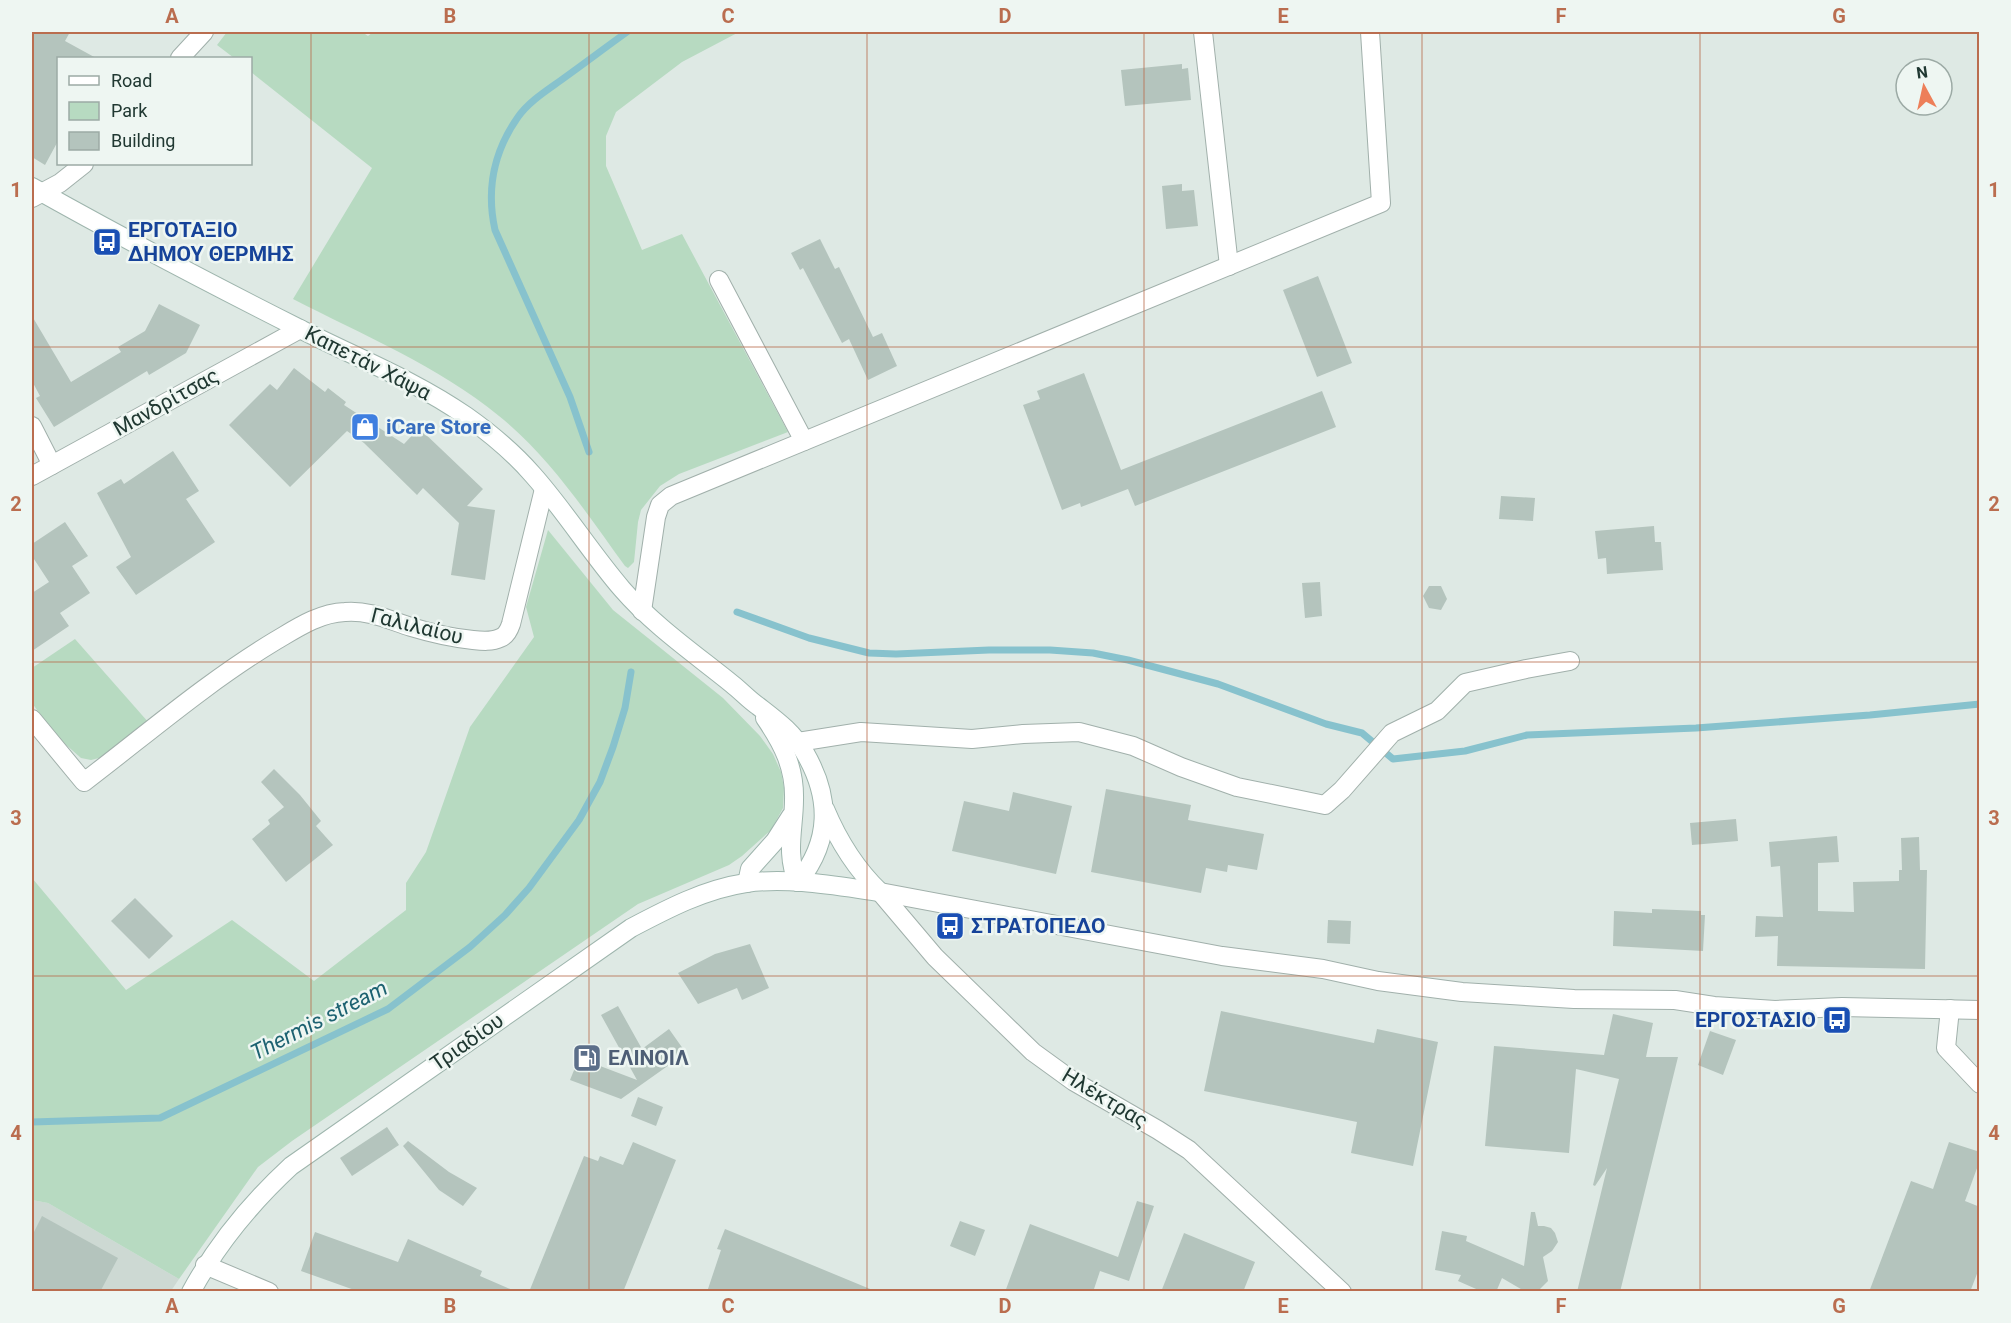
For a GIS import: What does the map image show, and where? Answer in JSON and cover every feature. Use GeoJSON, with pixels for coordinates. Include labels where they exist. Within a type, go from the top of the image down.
{"type":"FeatureCollection","features":[{"type":"Feature","properties":{"kind":"street"},"geometry":{"type":"LineString","coordinates":[[181,57],[204,32]]}},
{"type":"Feature","properties":{"kind":"street"},"geometry":{"type":"LineString","coordinates":[[1203,32],[1228,266]]}},
{"type":"Feature","properties":{"kind":"street"},"geometry":{"type":"LineString","coordinates":[[642,611],[656,517],[660,505],[671,496],[1381,203],[1370,32]]}},
{"type":"Feature","properties":{"kind":"street"},"geometry":{"type":"LineString","coordinates":[[35,193],[60,183],[83,165]]}},
{"type":"Feature","properties":{"kind":"street","name":"Καπετάν Χάψα"},"geometry":{"type":"LineString","coordinates":[[35,193],[300,329],[407,381],[459,411],[500,442],[533,474],[609,574],[642,611],[781,723],[798,742],[816,777],[825,808],[814,857],[808,870],[798,882],[791,863],[794,783],[788,758],[772,727],[756,705]]}},
{"type":"Feature","properties":{"kind":"street"},"geometry":{"type":"LineString","coordinates":[[719,280],[804,441]]}},
{"type":"Feature","properties":{"kind":"street","name":"Μανδρίτσας"},"geometry":{"type":"LineString","coordinates":[[32,476],[300,329]]}},
{"type":"Feature","properties":{"kind":"street"},"geometry":{"type":"LineString","coordinates":[[32,426],[52,465]]}},
{"type":"Feature","properties":{"kind":"street","name":"Γαλιλαίου"},"geometry":{"type":"LineString","coordinates":[[32,718],[84,782],[203,690],[262,649],[319,617],[345,612],[370,613],[411,627],[457,638],[483,641],[500,639],[511,624],[544,489]]}},
{"type":"Feature","properties":{"kind":"street"},"geometry":{"type":"LineString","coordinates":[[798,742],[861,732],[972,739],[1079,732],[1133,746],[1237,787],[1325,805],[1342,790],[1392,733],[1437,711],[1465,682],[1570,661]]}},
{"type":"Feature","properties":{"kind":"street","name":"Ηλέκτρας"},"geometry":{"type":"LineString","coordinates":[[825,808],[831,824],[868,881],[935,957],[1034,1052],[1073,1081],[1166,1134],[1189,1150],[1342,1292]]}},
{"type":"Feature","properties":{"kind":"street"},"geometry":{"type":"LineString","coordinates":[[747,883],[750,869],[780,834],[794,809]]}},
{"type":"Feature","properties":{"kind":"street","name":"Τριαδίου"},"geometry":{"type":"LineString","coordinates":[[190,1292],[205,1265],[254,1202],[291,1166],[318,1146],[631,928],[682,902],[716,890],[747,883],[798,882],[880,892],[1222,956],[1323,969],[1378,981],[1462,992],[1574,999],[1675,1000],[1713,1006],[1775,1010],[1842,1006],[1980,1010]]}},
{"type":"Feature","properties":{"kind":"street"},"geometry":{"type":"LineString","coordinates":[[1950,1009],[1946,1048],[1980,1084]]}},
{"type":"Feature","properties":{"kind":"street"},"geometry":{"type":"LineString","coordinates":[[205,1265],[269,1292]]}},
{"type":"Feature","properties":{"kind":"shaded area"},"geometry":{"type":"Polygon","coordinates":[[[32,1200],[48,1203],[179,1279],[171,1291],[32,1292],[32,1200]]]}},
{"type":"Feature","properties":{"kind":"green space"},"geometry":{"type":"Polygon","coordinates":[[[227,32],[362,32],[368,36],[373,32],[739,32],[682,62],[616,112],[606,136],[606,166],[642,250],[682,234],[788,432],[679,474],[660,486],[641,510],[634,562],[628,568],[625,566],[582,506],[551,468],[535,449],[499,416],[476,398],[425,366],[293,299],[372,168],[252,73],[252,57],[233,57],[217,45],[227,32]]]}},
{"type":"Feature","properties":{"kind":"green space"},"geometry":{"type":"Polygon","coordinates":[[[548,530],[613,610],[723,698],[760,736],[773,754],[781,772],[784,788],[783,808],[771,830],[729,865],[638,904],[292,1141],[258,1167],[179,1279],[48,1203],[32,1200],[32,878],[126,990],[232,920],[314,981],[406,910],[406,883],[426,852],[470,727],[534,637],[526,607],[548,530]]]}},
{"type":"Feature","properties":{"kind":"green space"},"geometry":{"type":"Polygon","coordinates":[[[75,639],[149,723],[103,757],[91,760],[81,758],[56,736],[32,703],[32,668],[75,639]]]}},
{"type":"Feature","properties":{"kind":"building"},"geometry":{"type":"Polygon","coordinates":[[[32,32],[70,32],[65,41],[94,57],[57,57],[57,143],[45,165],[32,157],[32,32]]]}},
{"type":"Feature","properties":{"kind":"building"},"geometry":{"type":"Polygon","coordinates":[[[1182,64],[1182,69],[1188,68],[1191,100],[1125,106],[1121,70],[1182,64]]]}},
{"type":"Feature","properties":{"kind":"building"},"geometry":{"type":"Polygon","coordinates":[[[1182,184],[1182,191],[1194,190],[1198,226],[1166,229],[1162,186],[1182,184]]]}},
{"type":"Feature","properties":{"kind":"building"},"geometry":{"type":"Polygon","coordinates":[[[820,239],[835,269],[839,267],[873,337],[882,333],[897,366],[868,380],[849,339],[842,343],[803,268],[800,270],[791,253],[820,239]]]}},
{"type":"Feature","properties":{"kind":"building"},"geometry":{"type":"Polygon","coordinates":[[[1318,276],[1352,363],[1317,377],[1283,290],[1318,276]]]}},
{"type":"Feature","properties":{"kind":"building"},"geometry":{"type":"Polygon","coordinates":[[[159,304],[200,325],[186,353],[149,375],[147,371],[54,427],[36,398],[40,396],[32,381],[32,316],[71,382],[121,352],[118,347],[145,331],[159,304]]]}},
{"type":"Feature","properties":{"kind":"building"},"geometry":{"type":"Polygon","coordinates":[[[294,368],[325,392],[328,388],[346,402],[344,405],[404,444],[419,428],[483,489],[467,506],[495,510],[485,580],[451,575],[459,523],[423,488],[417,495],[364,443],[347,431],[290,487],[229,425],[270,384],[277,390],[294,368]]]}},
{"type":"Feature","properties":{"kind":"building"},"geometry":{"type":"Polygon","coordinates":[[[1084,373],[1121,470],[1322,391],[1336,427],[1135,506],[1128,489],[1081,507],[1080,503],[1062,510],[1023,405],[1040,399],[1037,391],[1084,373]]]}},
{"type":"Feature","properties":{"kind":"building"},"geometry":{"type":"Polygon","coordinates":[[[173,451],[199,491],[186,499],[215,542],[136,595],[116,567],[131,557],[97,493],[121,479],[124,484],[173,451]]]}},
{"type":"Feature","properties":{"kind":"building"},"geometry":{"type":"Polygon","coordinates":[[[1501,496],[1535,498],[1533,521],[1499,519],[1501,496]]]}},
{"type":"Feature","properties":{"kind":"building"},"geometry":{"type":"Polygon","coordinates":[[[65,522],[88,556],[72,566],[90,593],[60,613],[69,626],[32,651],[32,593],[49,582],[32,556],[32,544],[65,522]]]}},
{"type":"Feature","properties":{"kind":"building"},"geometry":{"type":"Polygon","coordinates":[[[1654,526],[1655,542],[1661,542],[1663,570],[1607,574],[1606,558],[1598,559],[1595,531],[1654,526]]]}},
{"type":"Feature","properties":{"kind":"building"},"geometry":{"type":"Polygon","coordinates":[[[1320,582],[1322,616],[1305,618],[1302,583],[1320,582]]]}},
{"type":"Feature","properties":{"kind":"building"},"geometry":{"type":"Polygon","coordinates":[[[1429,586],[1441,586],[1447,599],[1441,610],[1429,608],[1423,596],[1429,586]]]}},
{"type":"Feature","properties":{"kind":"building"},"geometry":{"type":"Polygon","coordinates":[[[274,769],[300,795],[321,821],[316,826],[333,845],[286,882],[252,839],[270,824],[268,820],[284,807],[261,782],[274,769]]]}},
{"type":"Feature","properties":{"kind":"building"},"geometry":{"type":"Polygon","coordinates":[[[1106,789],[1191,805],[1188,820],[1264,834],[1257,870],[1228,865],[1227,872],[1206,868],[1201,893],[1091,872],[1106,789]]]}},
{"type":"Feature","properties":{"kind":"building"},"geometry":{"type":"Polygon","coordinates":[[[1013,792],[1072,806],[1056,874],[952,851],[964,801],[1009,811],[1013,792]]]}},
{"type":"Feature","properties":{"kind":"building"},"geometry":{"type":"Polygon","coordinates":[[[1736,819],[1738,841],[1692,845],[1690,823],[1736,819]]]}},
{"type":"Feature","properties":{"kind":"building"},"geometry":{"type":"Polygon","coordinates":[[[1837,836],[1839,862],[1818,863],[1818,911],[1854,912],[1853,882],[1899,881],[1899,870],[1902,870],[1901,838],[1919,837],[1920,870],[1927,870],[1925,969],[1777,966],[1778,936],[1755,937],[1756,916],[1783,917],[1780,866],[1771,867],[1769,842],[1837,836]]]}},
{"type":"Feature","properties":{"kind":"building"},"geometry":{"type":"Polygon","coordinates":[[[135,898],[173,936],[149,959],[111,921],[135,898]]]}},
{"type":"Feature","properties":{"kind":"building"},"geometry":{"type":"Polygon","coordinates":[[[1652,909],[1701,911],[1701,915],[1705,915],[1703,951],[1613,946],[1614,911],[1652,913],[1652,909]]]}},
{"type":"Feature","properties":{"kind":"building"},"geometry":{"type":"Polygon","coordinates":[[[1328,920],[1351,921],[1350,944],[1327,943],[1328,920]]]}},
{"type":"Feature","properties":{"kind":"building"},"geometry":{"type":"Polygon","coordinates":[[[750,944],[769,988],[742,1000],[737,988],[698,1004],[678,973],[715,954],[750,944]]]}},
{"type":"Feature","properties":{"kind":"building"},"geometry":{"type":"Polygon","coordinates":[[[618,1006],[642,1049],[669,1029],[686,1053],[621,1099],[570,1080],[579,1058],[637,1080],[601,1015],[618,1006]]]}},
{"type":"Feature","properties":{"kind":"building"},"geometry":{"type":"Polygon","coordinates":[[[1221,1011],[1374,1043],[1377,1029],[1438,1042],[1413,1166],[1351,1153],[1357,1122],[1204,1091],[1221,1011]]]}},
{"type":"Feature","properties":{"kind":"building"},"geometry":{"type":"Polygon","coordinates":[[[1613,1014],[1653,1023],[1646,1057],[1678,1057],[1620,1292],[1577,1292],[1607,1168],[1595,1186],[1593,1185],[1619,1079],[1576,1069],[1569,1153],[1485,1146],[1494,1046],[1604,1055],[1613,1014]]]}},
{"type":"Feature","properties":{"kind":"building"},"geometry":{"type":"Polygon","coordinates":[[[1710,1031],[1736,1040],[1723,1075],[1698,1065],[1710,1031]]]}},
{"type":"Feature","properties":{"kind":"building"},"geometry":{"type":"Polygon","coordinates":[[[638,1097],[663,1107],[656,1126],[631,1116],[638,1097]]]}},
{"type":"Feature","properties":{"kind":"building"},"geometry":{"type":"Polygon","coordinates":[[[387,1127],[399,1145],[352,1176],[340,1158],[387,1127]]]}},
{"type":"Feature","properties":{"kind":"building"},"geometry":{"type":"Polygon","coordinates":[[[408,1141],[449,1172],[477,1188],[463,1206],[439,1190],[403,1146],[408,1141]]]}},
{"type":"Feature","properties":{"kind":"building"},"geometry":{"type":"Polygon","coordinates":[[[633,1142],[676,1160],[623,1292],[529,1292],[584,1156],[598,1161],[600,1156],[623,1165],[633,1142]]]}},
{"type":"Feature","properties":{"kind":"building"},"geometry":{"type":"Polygon","coordinates":[[[1949,1142],[1980,1152],[1980,1160],[1965,1201],[1980,1207],[1980,1266],[1970,1292],[1869,1292],[1911,1181],[1933,1189],[1949,1142]]]}},
{"type":"Feature","properties":{"kind":"building"},"geometry":{"type":"Polygon","coordinates":[[[1137,1201],[1154,1206],[1129,1281],[1100,1271],[1093,1292],[1005,1292],[1030,1224],[1118,1257],[1137,1201]]]}},
{"type":"Feature","properties":{"kind":"building"},"geometry":{"type":"Polygon","coordinates":[[[1531,1212],[1535,1212],[1538,1226],[1551,1228],[1558,1242],[1552,1251],[1543,1257],[1548,1281],[1540,1289],[1526,1292],[1502,1278],[1496,1292],[1483,1292],[1458,1281],[1461,1275],[1435,1270],[1442,1231],[1467,1236],[1466,1241],[1524,1266],[1531,1212]]]}},
{"type":"Feature","properties":{"kind":"building"},"geometry":{"type":"Polygon","coordinates":[[[42,1216],[118,1258],[100,1292],[32,1292],[32,1236],[42,1216]]]}},
{"type":"Feature","properties":{"kind":"building"},"geometry":{"type":"Polygon","coordinates":[[[960,1221],[985,1230],[975,1256],[950,1246],[960,1221]]]}},
{"type":"Feature","properties":{"kind":"building"},"geometry":{"type":"Polygon","coordinates":[[[725,1229],[875,1292],[707,1292],[721,1250],[717,1249],[725,1229]]]}},
{"type":"Feature","properties":{"kind":"building"},"geometry":{"type":"Polygon","coordinates":[[[315,1232],[398,1262],[408,1239],[482,1271],[480,1276],[517,1292],[360,1292],[301,1271],[315,1232]]]}},
{"type":"Feature","properties":{"kind":"building"},"geometry":{"type":"Polygon","coordinates":[[[1184,1233],[1255,1262],[1243,1292],[1161,1292],[1184,1233]]]}},
{"type":"Feature","properties":{"kind":"waterway"},"geometry":{"type":"LineString","coordinates":[[589,452],[570,397],[495,230],[492,215],[492,185],[503,143],[523,111],[627,32]]}},
{"type":"Feature","properties":{"kind":"waterway"},"geometry":{"type":"LineString","coordinates":[[737,612],[809,638],[869,653],[1050,650],[1093,653],[1128,660],[1218,684],[1326,724],[1362,733],[1393,759],[1465,751],[1527,735],[1696,728],[1980,704]]}},
{"type":"Feature","properties":{"kind":"waterway","name":"Thermis stream"},"geometry":{"type":"LineString","coordinates":[[32,1122],[160,1118],[388,1009],[470,947],[505,915],[529,888],[579,820],[600,782],[613,747],[625,708],[631,672]]}},
{"type":"Feature","properties":{"kind":"place","name":"ΕΡΓΟΤΑΞΙΟ ΔΗΜΟΥ ΘΕΡΜΗΣ"},"geometry":{"type":"Point","coordinates":[107,242]}},
{"type":"Feature","properties":{"kind":"place","name":"iCare Store"},"geometry":{"type":"Point","coordinates":[365,427]}},
{"type":"Feature","properties":{"kind":"place","name":"ΣΤΡΑΤΟΠΕΔΟ"},"geometry":{"type":"Point","coordinates":[950,926]}},
{"type":"Feature","properties":{"kind":"place","name":"ΕΡΓΟΣΤΑΣΙΟ"},"geometry":{"type":"Point","coordinates":[1837,1020]}},
{"type":"Feature","properties":{"kind":"place","name":"ΕΛΙΝΟΙΛ"},"geometry":{"type":"Point","coordinates":[587,1058]}}]}
